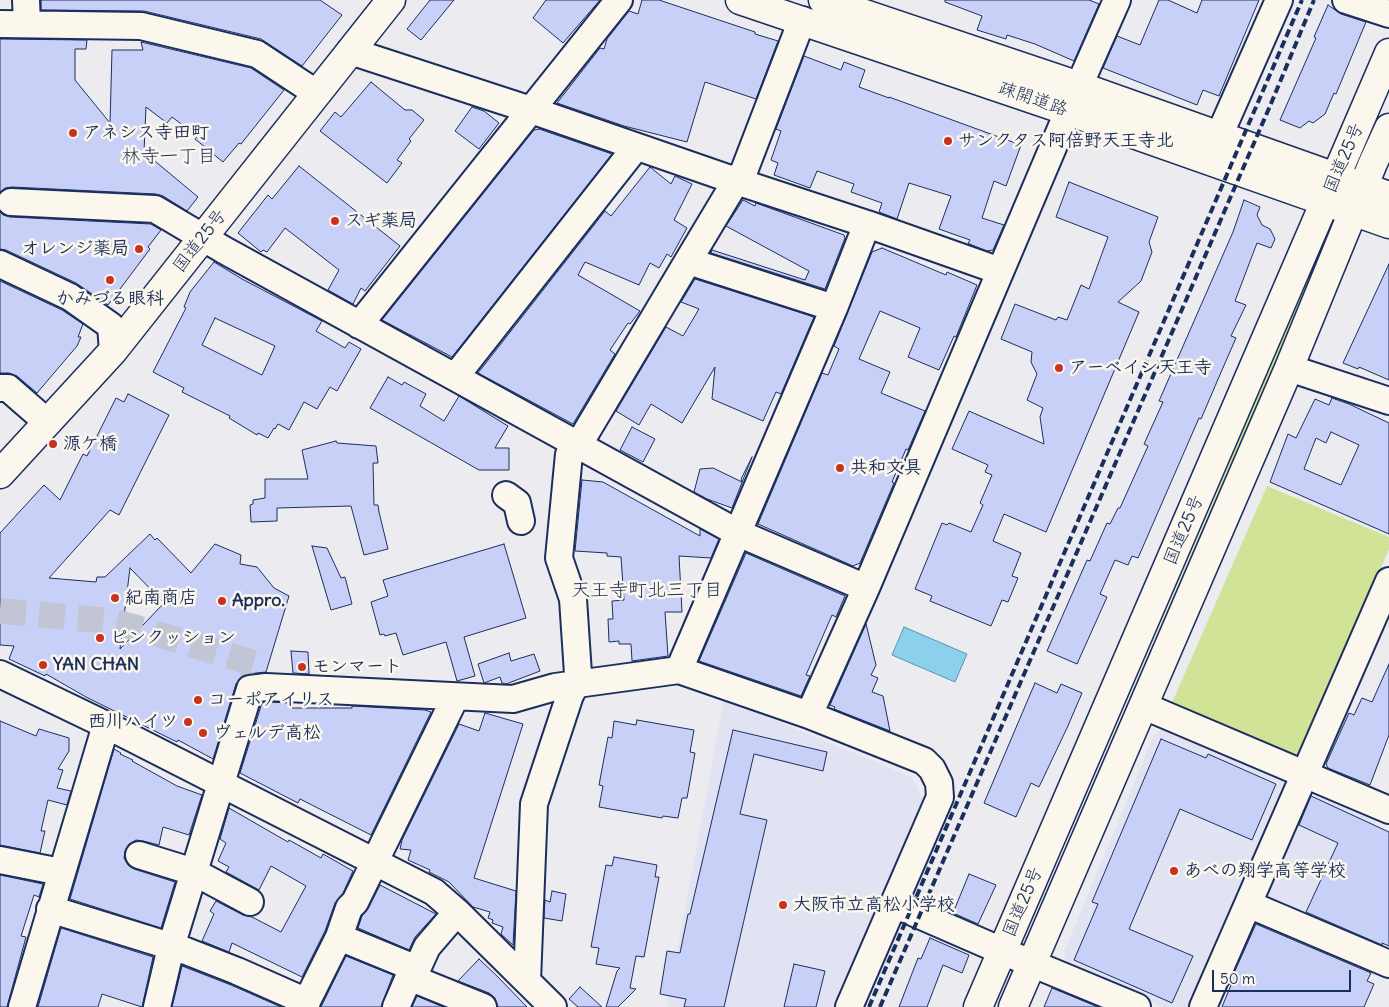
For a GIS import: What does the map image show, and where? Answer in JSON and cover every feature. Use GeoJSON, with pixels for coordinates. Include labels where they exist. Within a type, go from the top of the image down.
{"type":"FeatureCollection","features":[{"type":"Feature","properties":{"kind":"main road","name":"国道25号"},"geometry":{"type":"LineString","coordinates":[[0,474],[113,350],[391,0]]}},
{"type":"Feature","properties":{"kind":"main road","name":"疎開道路"},"geometry":{"type":"LineString","coordinates":[[740,0],[1068,111],[1331,190]]}},
{"type":"Feature","properties":{"kind":"main road","name":"疎開道路"},"geometry":{"type":"LineString","coordinates":[[823,0],[1079,86],[1219,136],[1331,190]]}},
{"type":"Feature","properties":{"kind":"main road","name":"国道25号"},"geometry":{"type":"LineString","coordinates":[[978,1007],[1389,53]]}},
{"type":"Feature","properties":{"kind":"main road","name":"国道25号"},"geometry":{"type":"LineString","coordinates":[[1013,1007],[1289,368],[1389,128]]}},
{"type":"Feature","properties":{"kind":"main road"},"geometry":{"type":"LineString","coordinates":[[1331,190],[1359,199],[1389,224]]}},
{"type":"Feature","properties":{"kind":"main road"},"geometry":{"type":"LineString","coordinates":[[1359,199],[1389,196]]}},
{"type":"Feature","properties":{"kind":"street"},"geometry":{"type":"LineString","coordinates":[[359,325],[618,0]]}},
{"type":"Feature","properties":{"kind":"street"},"geometry":{"type":"LineString","coordinates":[[809,715],[866,588],[1117,0]]}},
{"type":"Feature","properties":{"kind":"street"},"geometry":{"type":"LineString","coordinates":[[1219,136],[1279,0]]}},
{"type":"Feature","properties":{"kind":"street"},"geometry":{"type":"LineString","coordinates":[[1346,0],[1389,14]]}},
{"type":"Feature","properties":{"kind":"street"},"geometry":{"type":"LineString","coordinates":[[0,24],[26,12],[142,26],[257,54],[316,93]]}},
{"type":"Feature","properties":{"kind":"street"},"geometry":{"type":"LineString","coordinates":[[540,998],[534,804],[578,674],[574,599],[559,558],[569,454],[586,434],[736,181],[744,171],[802,20]]}},
{"type":"Feature","properties":{"kind":"street"},"geometry":{"type":"LineString","coordinates":[[350,50],[867,224],[1000,271]]}},
{"type":"Feature","properties":{"kind":"street"},"geometry":{"type":"LineString","coordinates":[[455,378],[636,147]]}},
{"type":"Feature","properties":{"kind":"street"},"geometry":{"type":"LineString","coordinates":[[11,202],[155,208],[224,250],[738,533],[866,588]]}},
{"type":"Feature","properties":{"kind":"street"},"geometry":{"type":"LineString","coordinates":[[679,670],[834,308],[867,224]]}},
{"type":"Feature","properties":{"kind":"street"},"geometry":{"type":"LineString","coordinates":[[688,261],[834,308]]}},
{"type":"Feature","properties":{"kind":"street"},"geometry":{"type":"LineString","coordinates":[[0,264],[70,297],[110,326],[113,350]]}},
{"type":"Feature","properties":{"kind":"street"},"geometry":{"type":"LineString","coordinates":[[1289,368],[1389,400]]}},
{"type":"Feature","properties":{"kind":"street"},"geometry":{"type":"LineString","coordinates":[[0,388],[8,388],[47,422]]}},
{"type":"Feature","properties":{"kind":"street"},"geometry":{"type":"LineString","coordinates":[[506,495],[517,503],[522,521]]}},
{"type":"Feature","properties":{"kind":"street"},"geometry":{"type":"LineString","coordinates":[[1203,1007],[1389,581]]}},
{"type":"Feature","properties":{"kind":"street"},"geometry":{"type":"LineString","coordinates":[[156,1007],[171,947],[251,684],[266,687],[513,699],[555,687],[679,670],[809,715],[924,761],[932,769],[939,783],[940,797],[849,1007]]}},
{"type":"Feature","properties":{"kind":"street"},"geometry":{"type":"LineString","coordinates":[[0,674],[222,783],[434,892],[457,912],[540,998]]}},
{"type":"Feature","properties":{"kind":"street"},"geometry":{"type":"LineString","coordinates":[[50,910],[171,947],[237,971],[305,1004],[339,937],[350,908],[355,902],[451,706],[452,697]]}},
{"type":"Feature","properties":{"kind":"street"},"geometry":{"type":"LineString","coordinates":[[1144,706],[1389,810]]}},
{"type":"Feature","properties":{"kind":"street"},"geometry":{"type":"LineString","coordinates":[[22,1007],[106,725]]}},
{"type":"Feature","properties":{"kind":"street"},"geometry":{"type":"LineString","coordinates":[[138,855],[194,872],[250,902]]}},
{"type":"Feature","properties":{"kind":"street"},"geometry":{"type":"LineString","coordinates":[[0,860],[61,872]]}},
{"type":"Feature","properties":{"kind":"street"},"geometry":{"type":"LineString","coordinates":[[894,904],[1137,1007]]}},
{"type":"Feature","properties":{"kind":"street"},"geometry":{"type":"LineString","coordinates":[[1248,904],[1389,964]]}},
{"type":"Feature","properties":{"kind":"street"},"geometry":{"type":"LineString","coordinates":[[396,1007],[427,947],[457,912]]}},
{"type":"Feature","properties":{"kind":"street"},"geometry":{"type":"LineString","coordinates":[[339,937],[483,1007]]}},
{"type":"Feature","properties":{"kind":"shaded area","name":"大阪市立高松小学校"},"geometry":{"type":"Polygon","coordinates":[[[724,699],[912,777],[925,804],[835,1007],[667,1007],[724,699]]]}},
{"type":"Feature","properties":{"kind":"shaded area","name":"あべの翔学高等学校"},"geometry":{"type":"Polygon","coordinates":[[[1162,729],[1283,780],[1287,790],[1190,1007],[1163,1007],[1066,964],[1064,952],[1154,735],[1162,729]]]}},
{"type":"Feature","properties":{"kind":"shaded area"},"geometry":{"type":"Polygon","coordinates":[[[1317,794],[1377,820],[1329,930],[1269,906],[1265,894],[1306,797],[1317,794]]]}},
{"type":"Feature","properties":{"kind":"green space"},"geometry":{"type":"Polygon","coordinates":[[[1315,264],[1319,265],[1085,814],[1069,840],[1293,310],[1315,264]]]}},
{"type":"Feature","properties":{"kind":"green space"},"geometry":{"type":"Polygon","coordinates":[[[1267,486],[1389,537],[1389,549],[1302,752],[1290,756],[1171,705],[1267,486]]]}},
{"type":"Feature","properties":{"kind":"water"},"geometry":{"type":"Polygon","coordinates":[[[904,627],[967,654],[955,682],[892,655],[904,627]]]}},
{"type":"Feature","properties":{"kind":"building"},"geometry":{"type":"Polygon","coordinates":[[[41,0],[320,0],[342,15],[302,66],[261,39],[144,11],[41,10],[41,0]]]}},
{"type":"Feature","properties":{"kind":"building"},"geometry":{"type":"Polygon","coordinates":[[[430,0],[454,0],[421,40],[407,29],[430,0]]]}},
{"type":"Feature","properties":{"kind":"building"},"geometry":{"type":"Polygon","coordinates":[[[546,0],[600,0],[563,43],[533,18],[546,0]]]}},
{"type":"Feature","properties":{"kind":"building"},"geometry":{"type":"Polygon","coordinates":[[[642,0],[659,0],[778,41],[756,99],[705,82],[687,142],[624,126],[557,103],[600,48],[604,49],[607,39],[629,11],[638,14],[642,0]]]}},
{"type":"Feature","properties":{"kind":"building"},"geometry":{"type":"Polygon","coordinates":[[[945,0],[1089,0],[1099,4],[1074,61],[1035,44],[1007,35],[1006,39],[977,30],[982,16],[945,2],[945,0]]]}},
{"type":"Feature","properties":{"kind":"building"},"geometry":{"type":"Polygon","coordinates":[[[1159,0],[1168,0],[1197,13],[1202,0],[1259,0],[1219,96],[1203,90],[1197,105],[1103,68],[1117,36],[1140,45],[1159,0]]]}},
{"type":"Feature","properties":{"kind":"building"},"geometry":{"type":"Polygon","coordinates":[[[1328,5],[1341,14],[1366,22],[1336,94],[1334,93],[1325,114],[1313,123],[1309,121],[1300,128],[1280,120],[1316,38],[1314,37],[1328,5]]]}},
{"type":"Feature","properties":{"kind":"building"},"geometry":{"type":"Polygon","coordinates":[[[0,39],[87,40],[86,49],[75,49],[75,80],[110,123],[112,50],[143,50],[141,42],[251,68],[284,90],[241,144],[239,143],[223,162],[195,139],[197,136],[172,117],[167,123],[146,107],[144,152],[198,197],[187,211],[163,196],[156,194],[12,187],[5,188],[0,192],[0,39]]]}},
{"type":"Feature","properties":{"kind":"building"},"geometry":{"type":"Polygon","coordinates":[[[804,56],[841,70],[844,62],[865,70],[859,87],[1021,145],[1006,186],[994,181],[982,218],[1004,225],[993,250],[987,251],[968,243],[970,240],[939,229],[951,196],[909,183],[897,219],[879,212],[882,203],[851,192],[854,184],[817,171],[810,188],[774,175],[778,163],[771,160],[781,131],[776,129],[804,56]]]}},
{"type":"Feature","properties":{"kind":"building"},"geometry":{"type":"Polygon","coordinates":[[[371,82],[405,110],[412,110],[424,120],[409,139],[411,141],[397,160],[402,163],[387,183],[320,131],[335,112],[341,117],[371,82]]]}},
{"type":"Feature","properties":{"kind":"building"},"geometry":{"type":"Polygon","coordinates":[[[472,107],[484,111],[499,123],[479,149],[455,131],[472,107]]]}},
{"type":"Feature","properties":{"kind":"building"},"geometry":{"type":"Polygon","coordinates":[[[539,129],[612,154],[452,357],[382,320],[534,130],[539,129]]]}},
{"type":"Feature","properties":{"kind":"building","name":"スギ薬局"},"geometry":{"type":"Polygon","coordinates":[[[299,166],[400,246],[365,291],[361,288],[353,304],[328,290],[339,270],[285,228],[267,252],[263,250],[261,252],[238,233],[268,195],[272,199],[299,166]]]}},
{"type":"Feature","properties":{"kind":"building"},"geometry":{"type":"Polygon","coordinates":[[[650,167],[671,184],[675,176],[692,184],[674,220],[687,228],[671,257],[667,254],[659,268],[650,263],[639,285],[585,262],[578,275],[640,311],[630,324],[628,323],[610,350],[615,354],[573,424],[478,373],[605,211],[611,216],[650,167]]]}},
{"type":"Feature","properties":{"kind":"building"},"geometry":{"type":"Polygon","coordinates":[[[1069,182],[1158,217],[1149,242],[1152,252],[1141,281],[1118,302],[1139,312],[1046,532],[1004,514],[993,541],[1021,553],[1012,576],[1018,578],[1008,602],[1002,600],[991,626],[930,601],[932,596],[915,589],[942,523],[947,525],[949,523],[971,532],[983,505],[980,503],[992,475],[985,472],[988,465],[952,449],[969,411],[1044,444],[1040,417],[1043,408],[1027,400],[1037,374],[1031,362],[1032,352],[1001,339],[1015,304],[1056,320],[1058,317],[1067,320],[1081,285],[1089,289],[1108,237],[1056,217],[1069,182]]]}},
{"type":"Feature","properties":{"kind":"building"},"geometry":{"type":"Polygon","coordinates":[[[743,200],[755,206],[756,203],[844,235],[845,238],[825,289],[711,253],[712,250],[805,280],[809,271],[726,226],[743,200]]]}},
{"type":"Feature","properties":{"kind":"building"},"geometry":{"type":"Polygon","coordinates":[[[1244,200],[1260,207],[1257,215],[1262,225],[1270,229],[1275,239],[1271,248],[1257,243],[1235,301],[1246,305],[1231,336],[1236,338],[1138,558],[1132,556],[1128,565],[1115,560],[1100,594],[1107,597],[1077,664],[1047,651],[1087,560],[1090,561],[1107,523],[1110,524],[1118,508],[1120,508],[1148,446],[1144,444],[1163,402],[1159,401],[1233,232],[1244,200]]]}},
{"type":"Feature","properties":{"kind":"building"},"geometry":{"type":"Polygon","coordinates":[[[0,212],[10,217],[151,224],[161,230],[148,247],[150,249],[108,305],[76,283],[6,250],[0,249],[0,212]]]}},
{"type":"Feature","properties":{"kind":"building"},"geometry":{"type":"Polygon","coordinates":[[[882,248],[946,275],[947,272],[977,285],[956,337],[954,336],[939,370],[908,357],[920,328],[880,311],[859,359],[890,372],[881,393],[925,411],[908,450],[906,449],[892,482],[894,483],[860,563],[853,566],[758,524],[822,373],[828,375],[839,349],[834,346],[872,252],[882,248]]]}},
{"type":"Feature","properties":{"kind":"building"},"geometry":{"type":"Polygon","coordinates":[[[214,262],[322,321],[316,331],[345,348],[349,342],[361,349],[337,391],[330,387],[317,409],[304,402],[289,430],[278,424],[268,438],[258,433],[257,435],[229,418],[230,416],[182,392],[184,388],[153,372],[186,308],[184,307],[190,292],[214,262]],[[215,318],[202,345],[262,375],[275,346],[215,318]]]}},
{"type":"Feature","properties":{"kind":"building"},"geometry":{"type":"Polygon","coordinates":[[[1389,264],[1389,380],[1359,367],[1358,369],[1343,363],[1389,264]]]}},
{"type":"Feature","properties":{"kind":"building"},"geometry":{"type":"Polygon","coordinates":[[[695,279],[814,317],[781,394],[776,392],[763,421],[712,399],[715,367],[682,423],[651,404],[639,425],[616,411],[666,327],[683,336],[699,309],[681,302],[695,279]]]}},
{"type":"Feature","properties":{"kind":"building"},"geometry":{"type":"Polygon","coordinates":[[[0,281],[62,310],[83,324],[77,346],[37,393],[17,376],[9,373],[0,373],[0,281]]]}},
{"type":"Feature","properties":{"kind":"building"},"geometry":{"type":"Polygon","coordinates":[[[388,377],[402,385],[404,382],[426,394],[420,406],[444,421],[459,396],[508,426],[495,448],[509,448],[509,470],[479,470],[370,408],[388,377]]]}},
{"type":"Feature","properties":{"kind":"building"},"geometry":{"type":"Polygon","coordinates":[[[128,394],[169,415],[119,515],[110,510],[49,578],[96,582],[97,577],[105,577],[150,534],[155,540],[157,538],[191,573],[215,544],[241,555],[240,564],[257,567],[274,588],[289,596],[266,672],[248,674],[240,678],[236,684],[213,759],[178,740],[177,742],[86,697],[46,674],[45,676],[9,659],[14,646],[0,645],[0,533],[44,485],[60,500],[83,454],[87,456],[116,398],[124,402],[128,394]],[[130,568],[120,649],[164,603],[130,568]]]}},
{"type":"Feature","properties":{"kind":"building"},"geometry":{"type":"Polygon","coordinates":[[[1332,398],[1389,423],[1389,534],[1270,482],[1288,434],[1296,438],[1315,399],[1329,405],[1332,398]],[[1331,432],[1326,443],[1316,438],[1304,469],[1341,485],[1359,445],[1331,432]]]}},
{"type":"Feature","properties":{"kind":"building"},"geometry":{"type":"Polygon","coordinates":[[[632,427],[655,439],[643,462],[620,450],[632,427]]]}},
{"type":"Feature","properties":{"kind":"building"},"geometry":{"type":"Polygon","coordinates":[[[336,441],[337,443],[376,446],[378,463],[373,463],[374,505],[378,505],[388,549],[364,555],[351,506],[277,508],[277,521],[251,522],[250,505],[253,504],[253,500],[265,498],[265,479],[308,479],[302,450],[336,441]]]}},
{"type":"Feature","properties":{"kind":"building"},"geometry":{"type":"Polygon","coordinates":[[[752,457],[732,508],[694,492],[700,469],[713,468],[742,482],[741,479],[752,457]]]}},
{"type":"Feature","properties":{"kind":"building"},"geometry":{"type":"Polygon","coordinates":[[[582,480],[603,482],[700,536],[700,529],[719,539],[711,558],[679,556],[682,612],[665,612],[668,656],[632,661],[631,644],[619,644],[619,641],[609,642],[608,619],[613,619],[612,601],[624,600],[621,557],[607,556],[607,553],[575,551],[582,480]]]}},
{"type":"Feature","properties":{"kind":"building"},"geometry":{"type":"Polygon","coordinates":[[[504,544],[526,618],[464,637],[475,676],[457,681],[446,642],[403,655],[396,633],[385,636],[384,634],[380,635],[371,602],[388,596],[383,580],[504,544]]]}},
{"type":"Feature","properties":{"kind":"building"},"geometry":{"type":"Polygon","coordinates":[[[312,546],[327,548],[341,578],[345,577],[352,604],[331,610],[312,546]]]}},
{"type":"Feature","properties":{"kind":"building"},"geometry":{"type":"Polygon","coordinates":[[[746,553],[845,596],[836,617],[832,615],[806,675],[810,676],[801,696],[699,661],[746,553]]]}},
{"type":"Feature","properties":{"kind":"building"},"geometry":{"type":"Polygon","coordinates":[[[866,624],[876,665],[871,675],[878,678],[872,692],[883,696],[890,731],[834,709],[835,707],[830,705],[866,624]]]}},
{"type":"Feature","properties":{"kind":"building"},"geometry":{"type":"Polygon","coordinates":[[[291,651],[308,652],[309,674],[293,673],[291,651]]]}},
{"type":"Feature","properties":{"kind":"building"},"geometry":{"type":"Polygon","coordinates":[[[509,653],[511,661],[534,654],[540,671],[506,684],[502,683],[500,677],[484,683],[478,664],[509,653]]]}},
{"type":"Feature","properties":{"kind":"building"},"geometry":{"type":"Polygon","coordinates":[[[1389,664],[1389,735],[1370,785],[1328,768],[1326,764],[1349,713],[1354,715],[1362,698],[1372,702],[1389,664]]]}},
{"type":"Feature","properties":{"kind":"building"},"geometry":{"type":"Polygon","coordinates":[[[1035,683],[1057,693],[1061,684],[1082,693],[1039,787],[1031,783],[1016,817],[984,803],[1035,683]]]}},
{"type":"Feature","properties":{"kind":"building"},"geometry":{"type":"Polygon","coordinates":[[[262,703],[293,703],[292,708],[352,708],[352,706],[425,710],[431,712],[371,835],[300,799],[298,803],[240,773],[262,703]]]}},
{"type":"Feature","properties":{"kind":"building"},"geometry":{"type":"Polygon","coordinates":[[[485,713],[523,724],[474,878],[516,891],[513,945],[501,934],[503,927],[492,923],[493,920],[488,918],[490,912],[473,907],[449,882],[429,872],[430,870],[408,860],[411,850],[400,849],[402,840],[459,724],[479,731],[485,713]]]}},
{"type":"Feature","properties":{"kind":"building"},"geometry":{"type":"Polygon","coordinates":[[[637,720],[694,730],[690,752],[695,753],[687,798],[682,798],[678,818],[663,816],[662,818],[599,807],[603,786],[599,785],[608,737],[612,738],[614,721],[636,725],[637,720]]]}},
{"type":"Feature","properties":{"kind":"building"},"geometry":{"type":"Polygon","coordinates":[[[0,721],[36,736],[39,729],[69,738],[69,751],[58,769],[63,770],[57,788],[71,791],[67,805],[48,800],[41,831],[45,831],[40,853],[0,845],[0,721]]]}},
{"type":"Feature","properties":{"kind":"building"},"geometry":{"type":"Polygon","coordinates":[[[733,730],[827,752],[823,771],[754,754],[740,814],[767,820],[724,1007],[684,1007],[686,999],[660,994],[667,951],[680,953],[733,730]]]}},
{"type":"Feature","properties":{"kind":"building"},"geometry":{"type":"Polygon","coordinates":[[[1161,739],[1206,758],[1208,754],[1276,784],[1252,840],[1180,809],[1129,929],[1193,956],[1172,1003],[1074,960],[1098,904],[1092,902],[1161,739]]]}},
{"type":"Feature","properties":{"kind":"building"},"geometry":{"type":"Polygon","coordinates":[[[114,749],[177,786],[202,795],[189,835],[163,827],[159,845],[136,840],[129,844],[125,851],[124,858],[128,865],[134,869],[175,882],[161,928],[70,899],[114,749]]]}},
{"type":"Feature","properties":{"kind":"building"},"geometry":{"type":"Polygon","coordinates":[[[1311,796],[1389,832],[1389,946],[1382,943],[1382,945],[1306,912],[1338,843],[1299,825],[1311,796]]]}},
{"type":"Feature","properties":{"kind":"building"},"geometry":{"type":"Polygon","coordinates":[[[229,808],[288,842],[289,840],[321,858],[323,854],[353,871],[343,893],[335,903],[325,931],[302,977],[232,943],[229,952],[202,941],[214,914],[210,911],[216,901],[281,932],[306,886],[271,866],[259,890],[226,872],[229,867],[218,861],[226,843],[220,839],[229,808]]]}},
{"type":"Feature","properties":{"kind":"building"},"geometry":{"type":"Polygon","coordinates":[[[614,857],[657,865],[655,877],[659,877],[644,957],[636,956],[630,988],[636,989],[618,1007],[606,1007],[617,971],[620,968],[596,964],[599,948],[591,947],[606,865],[612,866],[614,857]]]}},
{"type":"Feature","properties":{"kind":"building"},"geometry":{"type":"Polygon","coordinates":[[[969,874],[996,885],[978,924],[953,913],[969,874]]]}},
{"type":"Feature","properties":{"kind":"building"},"geometry":{"type":"Polygon","coordinates":[[[0,875],[43,884],[39,897],[34,895],[21,936],[26,937],[7,1007],[0,1007],[0,875]]]}},
{"type":"Feature","properties":{"kind":"building"},"geometry":{"type":"Polygon","coordinates":[[[380,885],[436,914],[415,937],[409,950],[358,928],[362,916],[368,909],[380,885]]]}},
{"type":"Feature","properties":{"kind":"building"},"geometry":{"type":"Polygon","coordinates":[[[552,891],[566,894],[562,921],[544,918],[545,900],[550,902],[552,891]]]}},
{"type":"Feature","properties":{"kind":"building"},"geometry":{"type":"Polygon","coordinates":[[[1256,924],[1371,973],[1367,981],[1374,984],[1364,1007],[1222,1007],[1231,985],[1229,984],[1256,924]]]}},
{"type":"Feature","properties":{"kind":"building"},"geometry":{"type":"Polygon","coordinates":[[[61,928],[153,957],[142,1007],[102,994],[98,1007],[38,1007],[61,928]]]}},
{"type":"Feature","properties":{"kind":"building"},"geometry":{"type":"Polygon","coordinates":[[[930,938],[969,955],[962,973],[943,965],[927,1007],[899,1007],[918,958],[921,959],[930,938]]]}},
{"type":"Feature","properties":{"kind":"building"},"geometry":{"type":"Polygon","coordinates":[[[346,956],[393,975],[381,1007],[321,1007],[346,956]]]}},
{"type":"Feature","properties":{"kind":"building"},"geometry":{"type":"Polygon","coordinates":[[[479,959],[527,1007],[498,1007],[495,998],[489,993],[458,981],[479,959]]]}},
{"type":"Feature","properties":{"kind":"building"},"geometry":{"type":"Polygon","coordinates":[[[794,964],[825,971],[816,1007],[784,1007],[794,964]]]}},
{"type":"Feature","properties":{"kind":"building"},"geometry":{"type":"Polygon","coordinates":[[[182,966],[231,985],[281,1007],[172,1007],[182,966]]]}},
{"type":"Feature","properties":{"kind":"building"},"geometry":{"type":"Polygon","coordinates":[[[580,987],[602,1007],[578,1007],[569,999],[580,987]]]}},
{"type":"Feature","properties":{"kind":"building"},"geometry":{"type":"Polygon","coordinates":[[[1052,988],[1098,1007],[1044,1007],[1052,988]]]}},
{"type":"Feature","properties":{"kind":"building"},"geometry":{"type":"Polygon","coordinates":[[[417,996],[443,1007],[412,1007],[417,996]]]}},
{"type":"Feature","properties":{"kind":"tunnel"},"geometry":{"type":"LineString","coordinates":[[0,611],[110,621],[130,626],[257,664],[252,680]]}},
{"type":"Feature","properties":{"kind":"railway"},"geometry":{"type":"LineString","coordinates":[[869,1007],[1302,0]]}},
{"type":"Feature","properties":{"kind":"railway"},"geometry":{"type":"LineString","coordinates":[[880,1007],[1270,106],[1314,0]]}},
{"type":"Feature","properties":{"kind":"place","name":"アネシス寺田町"},"geometry":{"type":"Point","coordinates":[73,133]}},
{"type":"Feature","properties":{"kind":"place","name":"サンクタス阿倍野天王寺北"},"geometry":{"type":"Point","coordinates":[948,141]}},
{"type":"Feature","properties":{"kind":"place","name":"スギ薬局"},"geometry":{"type":"Point","coordinates":[335,221]}},
{"type":"Feature","properties":{"kind":"place","name":"オレンジ薬局"},"geometry":{"type":"Point","coordinates":[139,249]}},
{"type":"Feature","properties":{"kind":"place","name":"かみづる眼科"},"geometry":{"type":"Point","coordinates":[110,280]}},
{"type":"Feature","properties":{"kind":"place","name":"アーベイン天王寺"},"geometry":{"type":"Point","coordinates":[1059,368]}},
{"type":"Feature","properties":{"kind":"place","name":"源ケ橋"},"geometry":{"type":"Point","coordinates":[53,444]}},
{"type":"Feature","properties":{"kind":"place","name":"共和文具"},"geometry":{"type":"Point","coordinates":[840,468]}},
{"type":"Feature","properties":{"kind":"place","name":"紀南商店"},"geometry":{"type":"Point","coordinates":[115,598]}},
{"type":"Feature","properties":{"kind":"place","name":"Appro."},"geometry":{"type":"Point","coordinates":[222,601]}},
{"type":"Feature","properties":{"kind":"place","name":"ピンクッション"},"geometry":{"type":"Point","coordinates":[100,638]}},
{"type":"Feature","properties":{"kind":"place","name":"YAN CHAN"},"geometry":{"type":"Point","coordinates":[43,665]}},
{"type":"Feature","properties":{"kind":"place","name":"モンマート"},"geometry":{"type":"Point","coordinates":[302,667]}},
{"type":"Feature","properties":{"kind":"place","name":"コーポアイリス"},"geometry":{"type":"Point","coordinates":[198,700]}},
{"type":"Feature","properties":{"kind":"place","name":"西川ハイツ"},"geometry":{"type":"Point","coordinates":[188,722]}},
{"type":"Feature","properties":{"kind":"place","name":"ヴェルデ高松"},"geometry":{"type":"Point","coordinates":[203,733]}},
{"type":"Feature","properties":{"kind":"place","name":"あべの翔学高等学校"},"geometry":{"type":"Point","coordinates":[1174,871]}},
{"type":"Feature","properties":{"kind":"place","name":"大阪市立高松小学校"},"geometry":{"type":"Point","coordinates":[783,905]}},
{"type":"Feature","properties":{"kind":"district","name":"林寺一丁目"},"geometry":{"type":"Point","coordinates":[169,157]}},
{"type":"Feature","properties":{"kind":"district","name":"天王寺町北三丁目"},"geometry":{"type":"Point","coordinates":[647,591]}}]}
